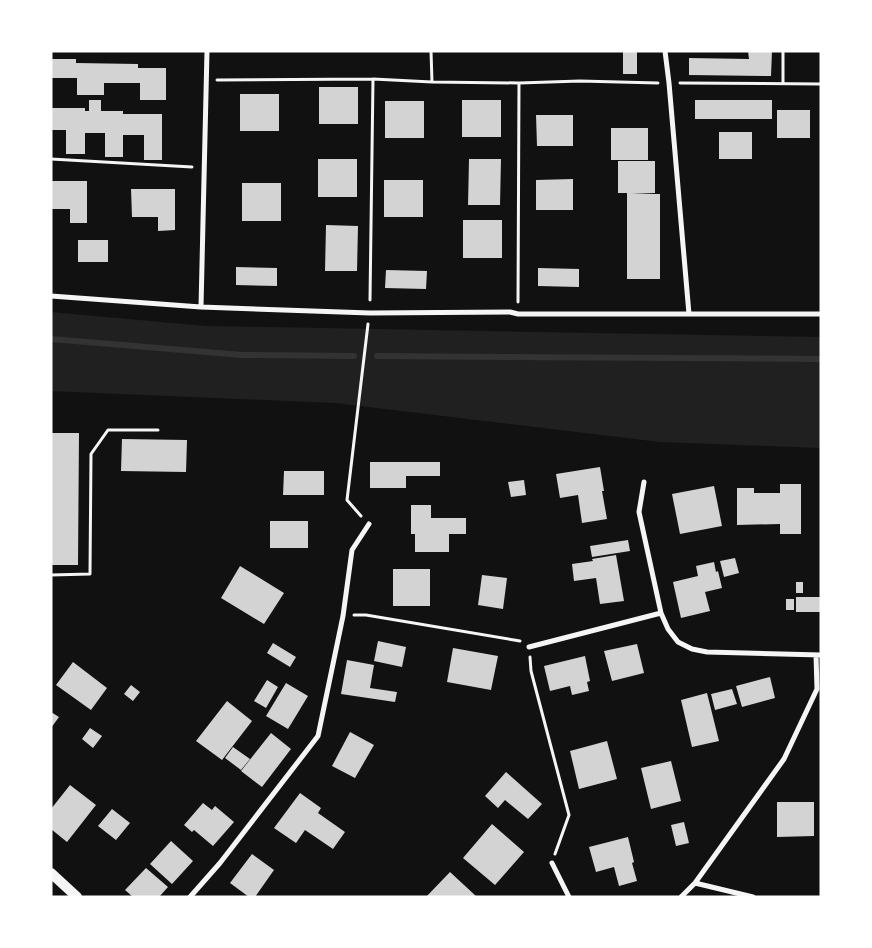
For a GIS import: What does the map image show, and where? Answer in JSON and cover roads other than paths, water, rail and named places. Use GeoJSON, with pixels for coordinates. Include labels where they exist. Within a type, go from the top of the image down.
{"type":"FeatureCollection","features":[{"type":"Feature","properties":{"kind":"main road"},"geometry":{"type":"LineString","coordinates":[[51,873],[77,897]]}},
{"type":"Feature","properties":{"kind":"street"},"geometry":{"type":"LineString","coordinates":[[201,307],[207,51]]}},
{"type":"Feature","properties":{"kind":"street"},"geometry":{"type":"LineString","coordinates":[[665,51],[689,314]]}},
{"type":"Feature","properties":{"kind":"street"},"geometry":{"type":"LineString","coordinates":[[51,296],[201,307],[370,313],[821,314]]}},
{"type":"Feature","properties":{"kind":"street"},"geometry":{"type":"LineString","coordinates":[[644,482],[639,512],[660,613],[668,629],[678,642],[707,652],[818,655],[817,689],[784,758],[695,883],[680,897]]}},
{"type":"Feature","properties":{"kind":"street"},"geometry":{"type":"LineString","coordinates":[[190,897],[220,863],[318,736],[343,616],[352,550],[369,524]]}},
{"type":"Feature","properties":{"kind":"street"},"geometry":{"type":"LineString","coordinates":[[529,646],[660,613]]}},
{"type":"Feature","properties":{"kind":"street"},"geometry":{"type":"LineString","coordinates":[[552,863],[569,897]]}},
{"type":"Feature","properties":{"kind":"street"},"geometry":{"type":"LineString","coordinates":[[695,883],[753,897]]}},
{"type":"Feature","properties":{"kind":"waterway"},"geometry":{"type":"LineString","coordinates":[[51,339],[242,355],[354,356]]}},
{"type":"Feature","properties":{"kind":"waterway"},"geometry":{"type":"LineString","coordinates":[[377,356],[821,359]]}}]}
